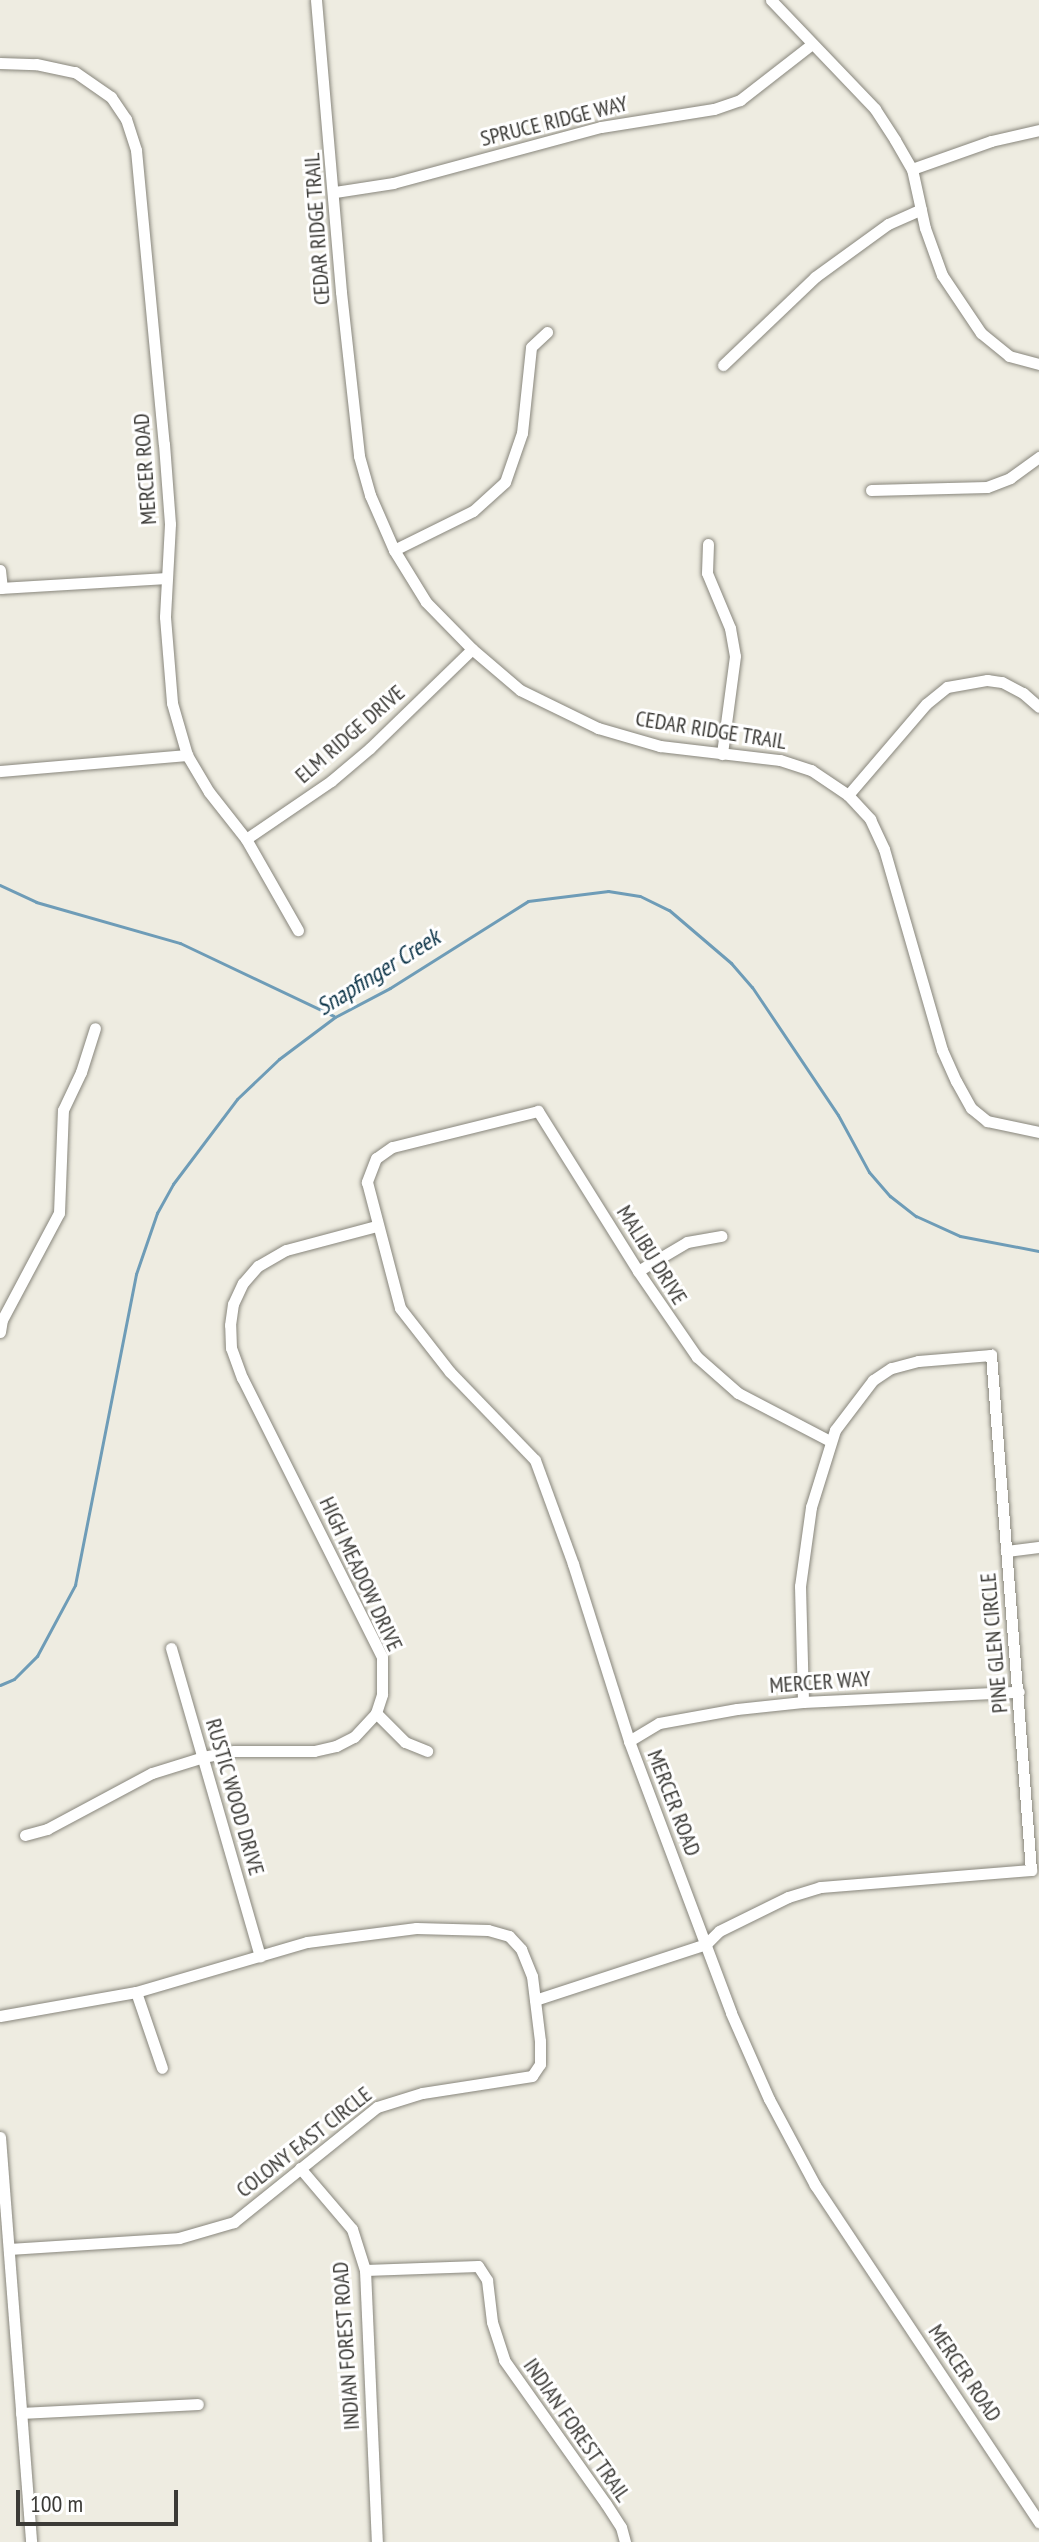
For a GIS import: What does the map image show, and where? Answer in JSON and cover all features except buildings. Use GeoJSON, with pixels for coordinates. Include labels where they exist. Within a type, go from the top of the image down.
{"type":"FeatureCollection","features":[{"type":"Feature","properties":{"kind":"street","name":"CEDAR RIDGE TRAIL"},"geometry":{"type":"LineString","coordinates":[[316,0],[335,192],[341,292],[359,456],[370,495],[394,550],[426,602],[472,649],[520,690],[598,728],[629,740],[792,763],[811,770],[848,795],[870,819],[884,849],[942,1050],[971,1108],[987,1121],[1039,1132]]}},
{"type":"Feature","properties":{"kind":"street"},"geometry":{"type":"LineString","coordinates":[[771,0],[875,109],[912,169],[942,275],[981,333],[1009,356],[1039,364]]}},
{"type":"Feature","properties":{"kind":"street","name":"SPRUCE RIDGE WAY"},"geometry":{"type":"LineString","coordinates":[[335,192],[393,183],[601,127],[714,109],[740,100],[812,44]]}},
{"type":"Feature","properties":{"kind":"street","name":"MERCER ROAD"},"geometry":{"type":"LineString","coordinates":[[0,63],[36,64],[75,72],[111,97],[126,119],[136,150],[164,444],[170,524],[167,660],[172,703],[187,755],[209,792],[246,839],[298,930]]}},
{"type":"Feature","properties":{"kind":"street"},"geometry":{"type":"LineString","coordinates":[[912,169],[991,141],[1039,130]]}},
{"type":"Feature","properties":{"kind":"street"},"geometry":{"type":"LineString","coordinates":[[723,365],[815,277],[888,224],[921,209]]}},
{"type":"Feature","properties":{"kind":"street"},"geometry":{"type":"LineString","coordinates":[[394,550],[473,511],[505,482],[522,433],[531,347],[547,332]]}},
{"type":"Feature","properties":{"kind":"street"},"geometry":{"type":"LineString","coordinates":[[871,490],[987,487],[1010,478],[1039,457]]}},
{"type":"Feature","properties":{"kind":"street"},"geometry":{"type":"LineString","coordinates":[[708,544],[707,573],[730,628],[735,656],[722,754]]}},
{"type":"Feature","properties":{"kind":"street"},"geometry":{"type":"LineString","coordinates":[[0,570],[1,588],[167,578]]}},
{"type":"Feature","properties":{"kind":"street","name":"ELM RIDGE DRIVE"},"geometry":{"type":"LineString","coordinates":[[246,839],[331,781],[370,748],[472,649]]}},
{"type":"Feature","properties":{"kind":"street"},"geometry":{"type":"LineString","coordinates":[[848,795],[926,704],[947,687],[987,680],[1002,682],[1023,693],[1039,707]]}},
{"type":"Feature","properties":{"kind":"street"},"geometry":{"type":"LineString","coordinates":[[0,771],[187,755]]}},
{"type":"Feature","properties":{"kind":"street"},"geometry":{"type":"LineString","coordinates":[[1,1324],[59,1213],[63,1110],[81,1072],[95,1028]]}},
{"type":"Feature","properties":{"kind":"street","name":"MALIBU DRIVE"},"geometry":{"type":"LineString","coordinates":[[454,1132],[538,1111],[678,1334],[714,1374],[738,1393],[830,1441]]}},
{"type":"Feature","properties":{"kind":"street","name":"MERCER ROAD"},"geometry":{"type":"LineString","coordinates":[[454,1132],[392,1147],[376,1158],[367,1182],[376,1226],[400,1308],[450,1372],[535,1460],[573,1564],[629,1741],[769,2099],[815,2185],[1039,2522]]}},
{"type":"Feature","properties":{"kind":"street","name":"HIGH MEADOW DRIVE"},"geometry":{"type":"LineString","coordinates":[[376,1226],[286,1250],[258,1266],[243,1283],[233,1304],[230,1325],[231,1348],[242,1378],[382,1657],[382,1694],[376,1713]]}},
{"type":"Feature","properties":{"kind":"street"},"geometry":{"type":"LineString","coordinates":[[638,1271],[687,1242],[721,1236]]}},
{"type":"Feature","properties":{"kind":"street","name":"PINE GLEN CIRCLE"},"geometry":{"type":"LineString","coordinates":[[535,2000],[706,1944],[719,1931],[788,1897],[820,1887],[1031,1870],[991,1355],[918,1361],[891,1368],[873,1380],[853,1403],[830,1441],[811,1507],[800,1586],[803,1702]]}},
{"type":"Feature","properties":{"kind":"street"},"geometry":{"type":"LineString","coordinates":[[1006,1551],[1039,1547]]}},
{"type":"Feature","properties":{"kind":"street","name":"RUSTIC WOOD DRIVE"},"geometry":{"type":"LineString","coordinates":[[171,1648],[260,1956]]}},
{"type":"Feature","properties":{"kind":"street","name":"MERCER WAY"},"geometry":{"type":"LineString","coordinates":[[629,1741],[659,1723],[803,1702],[1019,1692]]}},
{"type":"Feature","properties":{"kind":"street"},"geometry":{"type":"LineString","coordinates":[[25,1835],[47,1829],[152,1773],[203,1757],[234,1751],[314,1751],[336,1746],[354,1737],[376,1713],[405,1742],[427,1751]]}},
{"type":"Feature","properties":{"kind":"street","name":"COLONY EAST CIRCLE"},"geometry":{"type":"LineString","coordinates":[[0,2016],[136,1992],[307,1942],[416,1928],[488,1930],[509,1936],[521,1949],[532,1976],[540,2064],[532,2076],[386,2102],[234,2222],[203,2234],[10,2249]]}},
{"type":"Feature","properties":{"kind":"street"},"geometry":{"type":"LineString","coordinates":[[136,1992],[162,2068]]}},
{"type":"Feature","properties":{"kind":"street"},"geometry":{"type":"LineString","coordinates":[[0,2137],[31,2542]]}},
{"type":"Feature","properties":{"kind":"street","name":"INDIAN FOREST ROAD"},"geometry":{"type":"LineString","coordinates":[[300,2168],[352,2229],[365,2270],[377,2542]]}},
{"type":"Feature","properties":{"kind":"street","name":"INDIAN FOREST TRAIL"},"geometry":{"type":"LineString","coordinates":[[365,2270],[478,2266],[487,2280],[492,2322],[504,2360],[606,2504],[621,2527],[625,2542]]}},
{"type":"Feature","properties":{"kind":"street"},"geometry":{"type":"LineString","coordinates":[[21,2413],[198,2404]]}},
{"type":"Feature","properties":{"kind":"waterway"},"geometry":{"type":"LineString","coordinates":[[0,885],[36,902],[180,943],[334,1016]]}},
{"type":"Feature","properties":{"kind":"waterway","name":"Snapfinger Creek"},"geometry":{"type":"LineString","coordinates":[[0,1685],[14,1679],[37,1656],[75,1585],[136,1274],[157,1213],[173,1184],[237,1099],[279,1059],[335,1017],[390,988],[528,901],[608,891],[640,896],[669,910],[731,963],[752,987],[838,1115],[869,1172],[890,1196],[916,1216],[960,1236],[1039,1251]]}}]}
